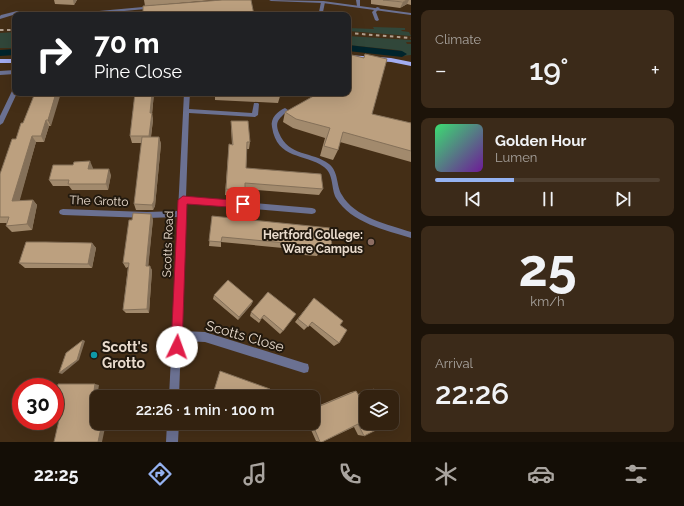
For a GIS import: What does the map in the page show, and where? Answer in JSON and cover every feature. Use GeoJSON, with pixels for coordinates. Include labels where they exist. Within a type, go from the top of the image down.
{"type":"FeatureCollection","features":[{"type":"Feature","properties":{"kind":"main road"},"geometry":{"type":"LineString","coordinates":[[351,57],[391,60],[411,64]]}},
{"type":"Feature","properties":{"kind":"main road"},"geometry":{"type":"LineString","coordinates":[[0,61],[12,61]]}},
{"type":"Feature","properties":{"kind":"street"},"geometry":{"type":"LineString","coordinates":[[271,0],[322,2],[378,8],[411,14]]}},
{"type":"Feature","properties":{"kind":"street"},"geometry":{"type":"LineString","coordinates":[[102,12],[162,7]]}},
{"type":"Feature","properties":{"kind":"street"},"geometry":{"type":"LineString","coordinates":[[0,18],[12,13]]}},
{"type":"Feature","properties":{"kind":"street"},"geometry":{"type":"LineString","coordinates":[[0,18],[12,18]]}},
{"type":"Feature","properties":{"kind":"street"},"geometry":{"type":"LineString","coordinates":[[0,73],[12,72]]}},
{"type":"Feature","properties":{"kind":"street"},"geometry":{"type":"LineString","coordinates":[[0,123],[13,96]]}},
{"type":"Feature","properties":{"kind":"street","name":"Scotts Road"},"geometry":{"type":"LineString","coordinates":[[174,390],[187,96]]}},
{"type":"Feature","properties":{"kind":"street"},"geometry":{"type":"LineString","coordinates":[[187,111],[255,115],[256,104]]}},
{"type":"Feature","properties":{"kind":"street"},"geometry":{"type":"LineString","coordinates":[[183,200],[312,211]]}},
{"type":"Feature","properties":{"kind":"street","name":"The Grotto"},"geometry":{"type":"LineString","coordinates":[[63,212],[147,215],[182,214]]}},
{"type":"Feature","properties":{"kind":"street","name":"Scotts Close"},"geometry":{"type":"LineString","coordinates":[[177,336],[205,337],[304,368]]}},
{"type":"Feature","properties":{"kind":"street"},"geometry":{"type":"LineString","coordinates":[[172,442],[173,430]]}},
{"type":"Feature","properties":{"kind":"lane"},"geometry":{"type":"LineString","coordinates":[[358,0],[359,6]]}},
{"type":"Feature","properties":{"kind":"lane"},"geometry":{"type":"LineString","coordinates":[[321,12],[322,2]]}},
{"type":"Feature","properties":{"kind":"lane"},"geometry":{"type":"LineString","coordinates":[[377,20],[374,12],[378,8]]}},
{"type":"Feature","properties":{"kind":"lane"},"geometry":{"type":"LineString","coordinates":[[285,110],[278,115],[274,123],[276,135],[281,144],[296,154],[326,166],[333,175],[335,186],[341,200],[355,212],[378,224],[411,235]]}},
{"type":"Feature","properties":{"kind":"green space"},"geometry":{"type":"Polygon","coordinates":[[[373,27],[405,28],[405,30],[401,30],[409,32],[411,36],[351,31],[351,28],[374,29],[373,27]]]}},
{"type":"Feature","properties":{"kind":"green space"},"geometry":{"type":"Polygon","coordinates":[[[12,32],[12,48],[0,48],[0,33],[12,32]]]}},
{"type":"Feature","properties":{"kind":"green space"},"geometry":{"type":"Polygon","coordinates":[[[351,36],[411,40],[411,42],[406,42],[407,44],[411,44],[411,55],[402,56],[402,51],[351,45],[351,36]]]}},
{"type":"Feature","properties":{"kind":"building"},"geometry":{"type":"Polygon","coordinates":[[[222,0],[251,0],[253,12],[143,12],[143,6],[222,0]]]}},
{"type":"Feature","properties":{"kind":"building"},"geometry":{"type":"Polygon","coordinates":[[[383,0],[407,0],[403,2],[383,0]]]}},
{"type":"Feature","properties":{"kind":"building"},"geometry":{"type":"Polygon","coordinates":[[[365,54],[387,59],[372,114],[411,123],[411,151],[343,132],[338,150],[324,146],[330,128],[296,119],[285,112],[314,96],[351,96],[352,55],[364,58],[365,54]]]}},
{"type":"Feature","properties":{"kind":"building"},"geometry":{"type":"Polygon","coordinates":[[[34,96],[55,96],[48,120],[46,120],[41,136],[32,136],[12,201],[33,200],[27,224],[6,226],[9,217],[0,217],[0,174],[12,139],[16,139],[21,123],[23,123],[34,96]]]}},
{"type":"Feature","properties":{"kind":"building"},"geometry":{"type":"Polygon","coordinates":[[[135,96],[152,96],[150,113],[152,113],[149,136],[130,136],[135,96]]]}},
{"type":"Feature","properties":{"kind":"building"},"geometry":{"type":"Polygon","coordinates":[[[231,121],[248,121],[250,142],[247,142],[246,168],[321,174],[323,189],[245,183],[245,191],[226,189],[229,144],[233,145],[231,121]]]}},
{"type":"Feature","properties":{"kind":"building"},"geometry":{"type":"Polygon","coordinates":[[[142,137],[159,137],[154,201],[152,205],[134,204],[142,137]]]}},
{"type":"Feature","properties":{"kind":"building"},"geometry":{"type":"Polygon","coordinates":[[[90,161],[88,169],[109,169],[106,184],[68,184],[69,180],[49,180],[53,165],[73,165],[74,162],[90,161]]]}},
{"type":"Feature","properties":{"kind":"building"},"geometry":{"type":"Polygon","coordinates":[[[133,213],[151,214],[146,266],[150,266],[147,309],[123,310],[129,263],[123,263],[129,220],[132,220],[133,213]]]}},
{"type":"Feature","properties":{"kind":"building"},"geometry":{"type":"Polygon","coordinates":[[[212,216],[330,228],[332,247],[320,246],[320,251],[308,250],[307,245],[222,237],[221,242],[209,241],[212,216]]]}},
{"type":"Feature","properties":{"kind":"building"},"geometry":{"type":"Polygon","coordinates":[[[26,242],[92,243],[88,264],[19,263],[26,242]]]}},
{"type":"Feature","properties":{"kind":"building"},"geometry":{"type":"Polygon","coordinates":[[[228,280],[253,301],[239,317],[214,295],[228,280]]]}},
{"type":"Feature","properties":{"kind":"building"},"geometry":{"type":"Polygon","coordinates":[[[268,292],[296,314],[283,331],[264,315],[260,320],[251,312],[268,292]]]}},
{"type":"Feature","properties":{"kind":"building"},"geometry":{"type":"Polygon","coordinates":[[[314,298],[343,321],[340,325],[347,330],[339,343],[312,322],[308,327],[298,319],[314,298]]]}},
{"type":"Feature","properties":{"kind":"building"},"geometry":{"type":"Polygon","coordinates":[[[83,340],[77,360],[59,373],[66,353],[83,340]]]}},
{"type":"Feature","properties":{"kind":"building"},"geometry":{"type":"Polygon","coordinates":[[[220,371],[270,389],[270,390],[214,390],[220,371]]]}},
{"type":"Feature","properties":{"kind":"building"},"geometry":{"type":"Polygon","coordinates":[[[64,384],[95,384],[94,390],[90,390],[90,430],[101,430],[98,442],[54,442],[57,430],[64,430],[64,384]]]}},
{"type":"Feature","properties":{"kind":"building"},"geometry":{"type":"Polygon","coordinates":[[[356,391],[359,396],[359,426],[358,424],[320,442],[315,430],[320,430],[320,406],[356,391]]]}},
{"type":"Feature","properties":{"kind":"building"},"geometry":{"type":"Polygon","coordinates":[[[361,430],[376,430],[364,436],[361,430]]]}},
{"type":"Feature","properties":{"kind":"waterway"},"geometry":{"type":"LineString","coordinates":[[351,48],[402,54]]}},
{"type":"Feature","properties":{"kind":"waterway"},"geometry":{"type":"LineString","coordinates":[[0,53],[12,52]]}},
{"type":"Feature","properties":{"kind":"railway"},"geometry":{"type":"LineString","coordinates":[[0,30],[12,30]]}},
{"type":"Feature","properties":{"kind":"railway"},"geometry":{"type":"LineString","coordinates":[[351,33],[411,38]]}},
{"type":"Feature","properties":{"kind":"place","name":"Hertford College: Ware Campus"},"geometry":{"type":"Point","coordinates":[371,242]}},
{"type":"Feature","properties":{"kind":"place","name":"Scott's Grotto"},"geometry":{"type":"Point","coordinates":[94,355]}},
{"type":"Feature","properties":{"kind":"route"},"geometry":{"type":"LineString","coordinates":[[177,347],[183,200],[243,204]]}}]}
